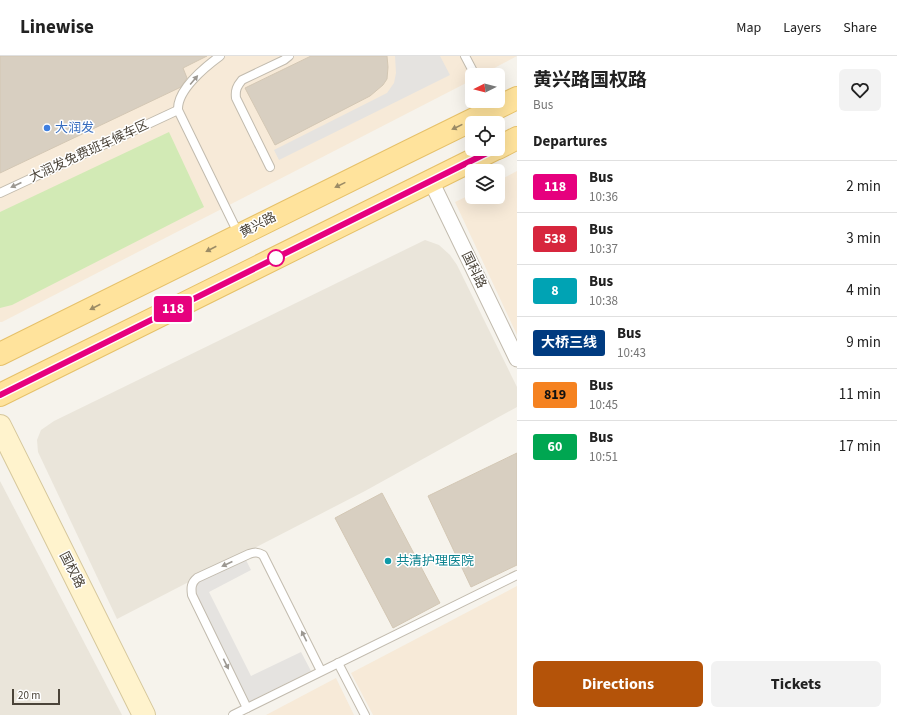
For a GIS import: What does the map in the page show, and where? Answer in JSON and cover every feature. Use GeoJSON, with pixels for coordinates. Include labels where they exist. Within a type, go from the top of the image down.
{"type":"FeatureCollection","features":[{"type":"Feature","properties":{"kind":"main road","name":"黄兴路"},"geometry":{"type":"LineString","coordinates":[[505,101],[517,98]]}},
{"type":"Feature","properties":{"kind":"main road","name":"黄兴路"},"geometry":{"type":"LineString","coordinates":[[0,354],[239,235],[485,108]]}},
{"type":"Feature","properties":{"kind":"main road"},"geometry":{"type":"LineString","coordinates":[[505,144],[517,138]]}},
{"type":"Feature","properties":{"kind":"main road"},"geometry":{"type":"LineString","coordinates":[[0,394],[481,156]]}},
{"type":"Feature","properties":{"kind":"street","name":"国科路"},"geometry":{"type":"LineString","coordinates":[[431,181],[515,352]]}},
{"type":"Feature","properties":{"kind":"street","name":"国权路"},"geometry":{"type":"LineString","coordinates":[[0,426],[144,715]]}},
{"type":"Feature","properties":{"kind":"lane"},"geometry":{"type":"LineString","coordinates":[[220,56],[206,66],[194,79],[181,97],[178,104],[178,110],[239,235]]}},
{"type":"Feature","properties":{"kind":"lane"},"geometry":{"type":"LineString","coordinates":[[270,167],[236,98],[237,85],[242,80],[284,60],[289,56]]}},
{"type":"Feature","properties":{"kind":"lane"},"geometry":{"type":"LineString","coordinates":[[466,56],[472,68]]}},
{"type":"Feature","properties":{"kind":"lane","name":"大润发免费班车候车区"},"geometry":{"type":"LineString","coordinates":[[0,193],[178,110]]}},
{"type":"Feature","properties":{"kind":"lane"},"geometry":{"type":"LineString","coordinates":[[247,708],[192,595],[191,589],[193,582],[197,578],[249,554],[259,553],[263,555],[321,671]]}},
{"type":"Feature","properties":{"kind":"lane"},"geometry":{"type":"LineString","coordinates":[[233,715],[515,576],[517,585]]}},
{"type":"Feature","properties":{"kind":"lane"},"geometry":{"type":"LineString","coordinates":[[338,663],[365,715]]}},
{"type":"Feature","properties":{"kind":"shaded area"},"geometry":{"type":"Polygon","coordinates":[[[0,56],[517,56],[494,68],[465,68],[465,84],[0,322],[0,56]]]}},
{"type":"Feature","properties":{"kind":"shaded area"},"geometry":{"type":"Polygon","coordinates":[[[395,56],[440,56],[450,75],[279,160],[274,150],[387,93],[394,83],[396,73],[395,56]]]}},
{"type":"Feature","properties":{"kind":"shaded area"},"geometry":{"type":"Polygon","coordinates":[[[517,171],[517,335],[455,202],[465,197],[465,204],[505,204],[505,177],[517,171]]]}},
{"type":"Feature","properties":{"kind":"shaded area"},"geometry":{"type":"Polygon","coordinates":[[[425,240],[439,245],[450,255],[457,265],[517,387],[517,407],[365,491],[117,619],[38,452],[37,440],[41,430],[54,421],[425,240]]]}},
{"type":"Feature","properties":{"kind":"shaded area"},"geometry":{"type":"Polygon","coordinates":[[[0,481],[122,715],[0,715],[0,481]]]}},
{"type":"Feature","properties":{"kind":"shaded area"},"geometry":{"type":"Polygon","coordinates":[[[245,558],[251,570],[209,592],[251,676],[301,652],[311,671],[248,702],[193,593],[195,583],[245,558]]]}},
{"type":"Feature","properties":{"kind":"shaded area"},"geometry":{"type":"Polygon","coordinates":[[[517,586],[517,715],[373,715],[351,673],[517,586]]]}},
{"type":"Feature","properties":{"kind":"shaded area"},"geometry":{"type":"Polygon","coordinates":[[[336,678],[354,715],[266,715],[336,678]]]}},
{"type":"Feature","properties":{"kind":"green space"},"geometry":{"type":"Polygon","coordinates":[[[169,132],[204,207],[12,305],[0,308],[0,212],[169,132]]]}},
{"type":"Feature","properties":{"kind":"building","name":"大润发"},"geometry":{"type":"Polygon","coordinates":[[[0,56],[207,56],[183,68],[187,78],[181,87],[0,173],[0,56]]]}},
{"type":"Feature","properties":{"kind":"building"},"geometry":{"type":"Polygon","coordinates":[[[311,56],[387,56],[387,79],[383,85],[370,96],[275,145],[245,88],[311,56]]]}},
{"type":"Feature","properties":{"kind":"building"},"geometry":{"type":"Polygon","coordinates":[[[517,453],[517,565],[471,587],[428,496],[517,453]]]}},
{"type":"Feature","properties":{"kind":"building","name":"共清护理医院"},"geometry":{"type":"Polygon","coordinates":[[[382,493],[440,603],[393,628],[335,518],[382,493]]]}},
{"type":"Feature","properties":{"kind":"bus line","name":"118"},"geometry":{"type":"LineString","coordinates":[[0,395],[481,156]]}},
{"type":"Feature","properties":{"kind":"place","name":"大润发"},"geometry":{"type":"Point","coordinates":[47,128]}},
{"type":"Feature","properties":{"kind":"place","name":"共清护理医院"},"geometry":{"type":"Point","coordinates":[388,561]}}]}
